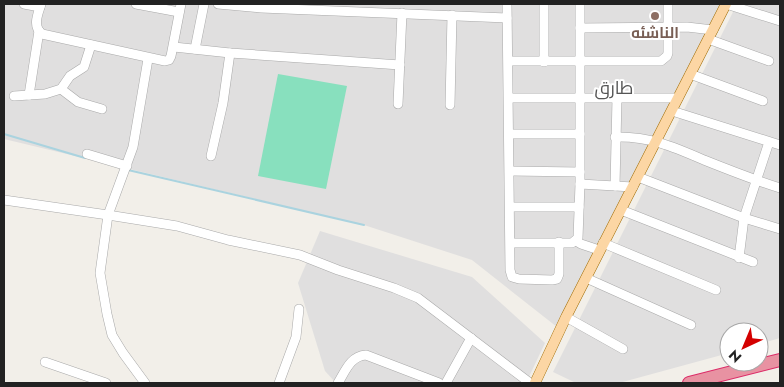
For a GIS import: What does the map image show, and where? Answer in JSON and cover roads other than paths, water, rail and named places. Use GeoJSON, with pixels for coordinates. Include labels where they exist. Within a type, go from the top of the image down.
{"type":"FeatureCollection","features":[{"type":"Feature","properties":{"kind":"highway"},"geometry":{"type":"LineString","coordinates":[[690,383],[780,360]]}},
{"type":"Feature","properties":{"kind":"main road"},"geometry":{"type":"LineString","coordinates":[[537,380],[601,247],[726,4]]}},
{"type":"Feature","properties":{"kind":"street"},"geometry":{"type":"LineString","coordinates":[[24,4],[40,6],[36,23],[39,31],[29,95]]}},
{"type":"Feature","properties":{"kind":"street"},"geometry":{"type":"LineString","coordinates":[[39,31],[42,34],[148,59],[169,60],[174,47],[180,8],[140,4]]}},
{"type":"Feature","properties":{"kind":"street"},"geometry":{"type":"LineString","coordinates":[[195,49],[204,4]]}},
{"type":"Feature","properties":{"kind":"street"},"geometry":{"type":"LineString","coordinates":[[218,4],[356,8],[402,13],[507,18]]}},
{"type":"Feature","properties":{"kind":"street"},"geometry":{"type":"LineString","coordinates":[[507,4],[511,207],[510,270],[512,277],[554,280],[558,276],[559,242]]}},
{"type":"Feature","properties":{"kind":"street"},"geometry":{"type":"LineString","coordinates":[[544,4],[544,62]]}},
{"type":"Feature","properties":{"kind":"street"},"geometry":{"type":"LineString","coordinates":[[576,241],[578,236],[580,184],[580,4]]}},
{"type":"Feature","properties":{"kind":"street"},"geometry":{"type":"LineString","coordinates":[[508,61],[661,61],[668,53],[668,4]]}},
{"type":"Feature","properties":{"kind":"street"},"geometry":{"type":"LineString","coordinates":[[726,4],[780,21]]}},
{"type":"Feature","properties":{"kind":"street"},"geometry":{"type":"LineString","coordinates":[[398,104],[402,13]]}},
{"type":"Feature","properties":{"kind":"street"},"geometry":{"type":"LineString","coordinates":[[450,105],[452,15]]}},
{"type":"Feature","properties":{"kind":"street"},"geometry":{"type":"LineString","coordinates":[[580,28],[694,27],[769,61]]}},
{"type":"Feature","properties":{"kind":"street"},"geometry":{"type":"LineString","coordinates":[[14,96],[45,94],[61,89],[70,76],[84,67],[91,45]]}},
{"type":"Feature","properties":{"kind":"street"},"geometry":{"type":"LineString","coordinates":[[174,47],[230,53],[400,65]]}},
{"type":"Feature","properties":{"kind":"street"},"geometry":{"type":"LineString","coordinates":[[211,156],[223,103],[230,53]]}},
{"type":"Feature","properties":{"kind":"street"},"geometry":{"type":"LineString","coordinates":[[146,383],[116,342],[108,320],[100,272],[108,215],[127,166],[139,122],[148,59]]}},
{"type":"Feature","properties":{"kind":"street"},"geometry":{"type":"LineString","coordinates":[[690,74],[763,101]]}},
{"type":"Feature","properties":{"kind":"street"},"geometry":{"type":"LineString","coordinates":[[61,89],[78,102],[102,109]]}},
{"type":"Feature","properties":{"kind":"street"},"geometry":{"type":"LineString","coordinates":[[509,98],[678,98]]}},
{"type":"Feature","properties":{"kind":"street"},"geometry":{"type":"LineString","coordinates":[[615,186],[617,98]]}},
{"type":"Feature","properties":{"kind":"street"},"geometry":{"type":"LineString","coordinates":[[672,111],[780,145]]}},
{"type":"Feature","properties":{"kind":"street"},"geometry":{"type":"LineString","coordinates":[[510,134],[580,134]]}},
{"type":"Feature","properties":{"kind":"street"},"geometry":{"type":"LineString","coordinates":[[616,137],[636,137],[657,141],[780,188]]}},
{"type":"Feature","properties":{"kind":"street"},"geometry":{"type":"LineString","coordinates":[[739,258],[744,218],[769,142]]}},
{"type":"Feature","properties":{"kind":"street"},"geometry":{"type":"LineString","coordinates":[[86,154],[127,166]]}},
{"type":"Feature","properties":{"kind":"street"},"geometry":{"type":"LineString","coordinates":[[510,171],[580,172]]}},
{"type":"Feature","properties":{"kind":"street"},"geometry":{"type":"LineString","coordinates":[[638,177],[744,218],[780,229]]}},
{"type":"Feature","properties":{"kind":"street"},"geometry":{"type":"LineString","coordinates":[[580,184],[633,187]]}},
{"type":"Feature","properties":{"kind":"street"},"geometry":{"type":"LineString","coordinates":[[4,200],[186,228],[237,242],[300,254],[338,270],[394,288],[418,298],[530,383]]}},
{"type":"Feature","properties":{"kind":"street"},"geometry":{"type":"LineString","coordinates":[[511,207],[579,207]]}},
{"type":"Feature","properties":{"kind":"street"},"geometry":{"type":"LineString","coordinates":[[621,210],[753,262]]}},
{"type":"Feature","properties":{"kind":"street"},"geometry":{"type":"LineString","coordinates":[[511,243],[572,243],[576,241],[581,244],[601,247],[716,290]]}},
{"type":"Feature","properties":{"kind":"street"},"geometry":{"type":"LineString","coordinates":[[586,278],[691,325]]}},
{"type":"Feature","properties":{"kind":"street"},"geometry":{"type":"LineString","coordinates":[[279,383],[296,337],[300,309]]}},
{"type":"Feature","properties":{"kind":"street"},"geometry":{"type":"LineString","coordinates":[[566,317],[623,349]]}},
{"type":"Feature","properties":{"kind":"street"},"geometry":{"type":"LineString","coordinates":[[446,383],[471,338]]}},
{"type":"Feature","properties":{"kind":"street"},"geometry":{"type":"LineString","coordinates":[[338,383],[352,360],[358,356],[366,355],[440,383]]}},
{"type":"Feature","properties":{"kind":"street"},"geometry":{"type":"LineString","coordinates":[[45,362],[106,383]]}},
{"type":"Feature","properties":{"kind":"waterway"},"geometry":{"type":"LineString","coordinates":[[4,134],[85,158]]}},
{"type":"Feature","properties":{"kind":"waterway"},"geometry":{"type":"LineString","coordinates":[[128,170],[364,225]]}},
{"type":"Feature","properties":{"kind":"place","name":"الناشئه"},"geometry":{"type":"Point","coordinates":[655,16]}},
{"type":"Feature","properties":{"kind":"district","name":"طارق"},"geometry":{"type":"Point","coordinates":[614,88]}}]}
